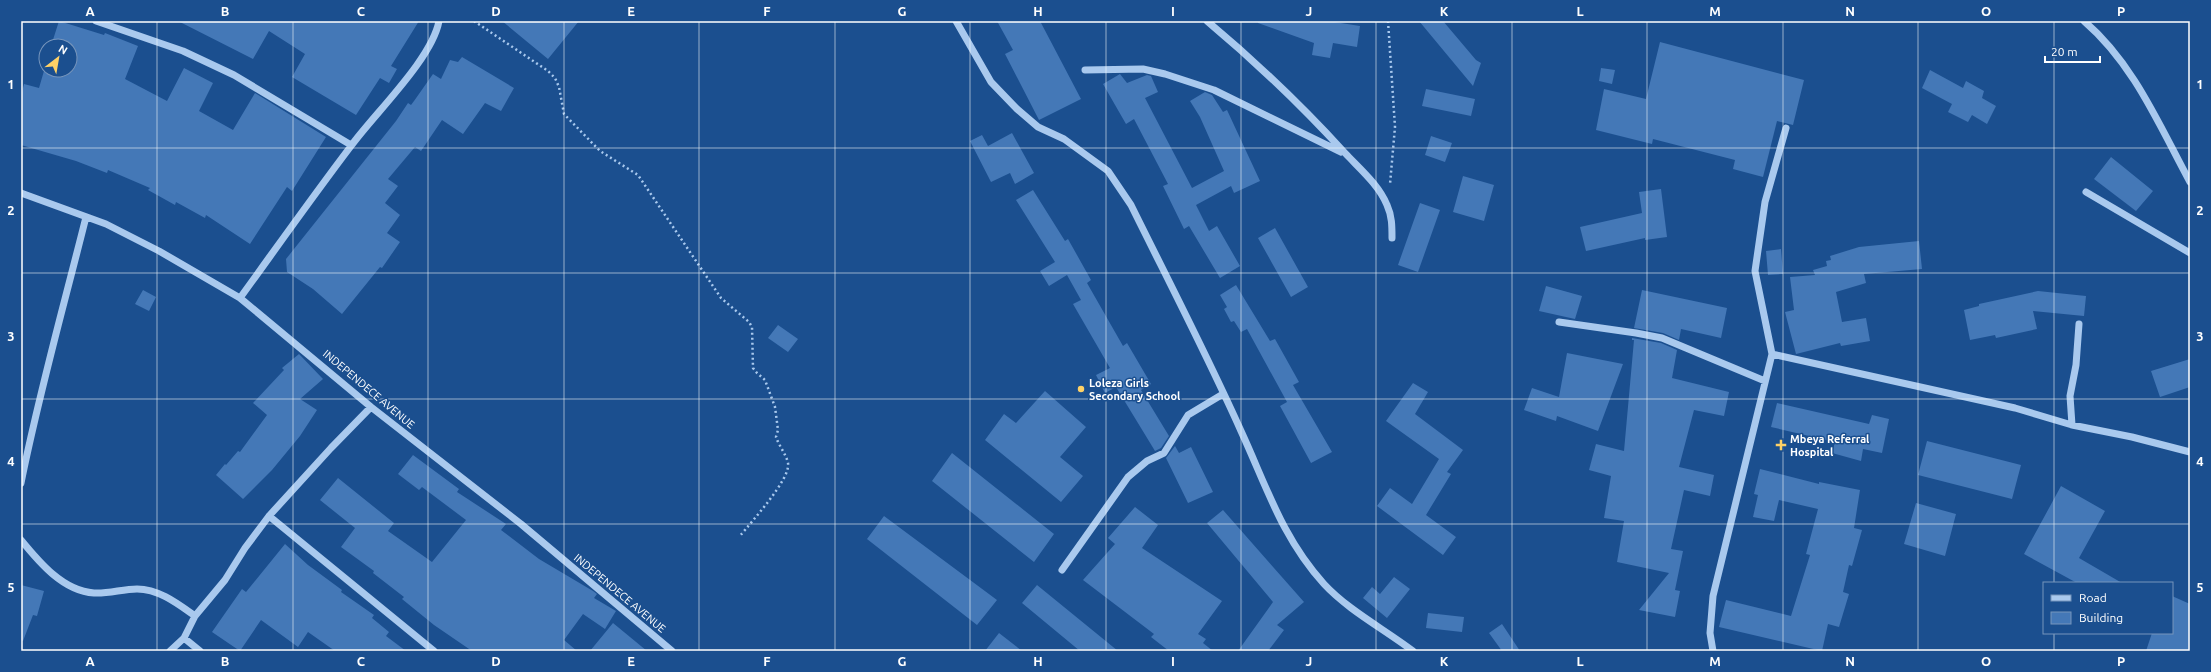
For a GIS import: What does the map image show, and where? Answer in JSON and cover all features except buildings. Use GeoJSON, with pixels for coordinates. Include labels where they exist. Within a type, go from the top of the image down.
{"type":"FeatureCollection","features":[{"type":"Feature","properties":{"kind":"street"},"geometry":{"type":"LineString","coordinates":[[96,21],[183,51],[234,75],[351,145]]}},
{"type":"Feature","properties":{"kind":"street"},"geometry":{"type":"LineString","coordinates":[[240,298],[351,145],[421,59],[437,35],[439,21]]}},
{"type":"Feature","properties":{"kind":"street"},"geometry":{"type":"LineString","coordinates":[[956,21],[991,82],[1017,109],[1038,127],[1064,139],[1108,171],[1131,205],[1241,431],[1265,490],[1297,551],[1324,584],[1349,605],[1413,651]]}},
{"type":"Feature","properties":{"kind":"street"},"geometry":{"type":"LineString","coordinates":[[1207,21],[1244,52],[1370,179],[1387,204],[1391,216],[1392,238]]}},
{"type":"Feature","properties":{"kind":"street"},"geometry":{"type":"LineString","coordinates":[[2084,21],[2097,32],[2125,65],[2190,182]]}},
{"type":"Feature","properties":{"kind":"street"},"geometry":{"type":"LineString","coordinates":[[1085,70],[1143,69],[1193,82],[1214,90],[1346,154]]}},
{"type":"Feature","properties":{"kind":"street"},"geometry":{"type":"LineString","coordinates":[[1713,651],[1710,633],[1713,596],[1772,354],[1754,271],[1765,202],[1786,128]]}},
{"type":"Feature","properties":{"kind":"street"},"geometry":{"type":"LineString","coordinates":[[2086,192],[2190,253]]}},
{"type":"Feature","properties":{"kind":"street","name":"INDEPENDECE AVENUE"},"geometry":{"type":"LineString","coordinates":[[21,193],[106,224],[160,251],[240,298],[371,407],[521,524],[672,651]]}},
{"type":"Feature","properties":{"kind":"street"},"geometry":{"type":"LineString","coordinates":[[21,483],[35,413],[51,359],[86,217]]}},
{"type":"Feature","properties":{"kind":"street"},"geometry":{"type":"LineString","coordinates":[[1559,322],[1636,332],[1662,338],[1765,381]]}},
{"type":"Feature","properties":{"kind":"street"},"geometry":{"type":"LineString","coordinates":[[2072,426],[2070,396],[2076,365],[2079,324]]}},
{"type":"Feature","properties":{"kind":"street"},"geometry":{"type":"LineString","coordinates":[[1772,354],[2015,408],[2072,426],[2132,437],[2190,452]]}},
{"type":"Feature","properties":{"kind":"street"},"geometry":{"type":"LineString","coordinates":[[1062,570],[1128,477],[1147,461],[1164,453],[1188,415],[1223,394]]}},
{"type":"Feature","properties":{"kind":"street"},"geometry":{"type":"LineString","coordinates":[[170,651],[184,638],[195,616],[225,580],[245,548],[269,516],[371,407]]}},
{"type":"Feature","properties":{"kind":"street"},"geometry":{"type":"LineString","coordinates":[[269,516],[434,651]]}},
{"type":"Feature","properties":{"kind":"street"},"geometry":{"type":"LineString","coordinates":[[21,540],[50,572],[71,587],[93,593],[138,589],[155,592],[171,599],[195,616]]}},
{"type":"Feature","properties":{"kind":"street"},"geometry":{"type":"LineString","coordinates":[[184,638],[200,651]]}},
{"type":"Feature","properties":{"kind":"path"},"geometry":{"type":"LineString","coordinates":[[474,21],[548,71],[555,78],[559,87],[564,114],[600,151],[638,175],[721,298],[749,322],[752,327],[753,368],[765,380],[775,407],[778,430],[776,437],[788,462],[788,468],[782,485],[740,536]]}},
{"type":"Feature","properties":{"kind":"path"},"geometry":{"type":"LineString","coordinates":[[1387,204],[1393,166],[1394,127],[1388,21]]}},
{"type":"Feature","properties":{"kind":"place","name":"Loleza Girls Secondary School"},"geometry":{"type":"Point","coordinates":[1081,389]}},
{"type":"Feature","properties":{"kind":"place","name":"Mbeya Referral Hospital"},"geometry":{"type":"Point","coordinates":[1781,445]}}]}
